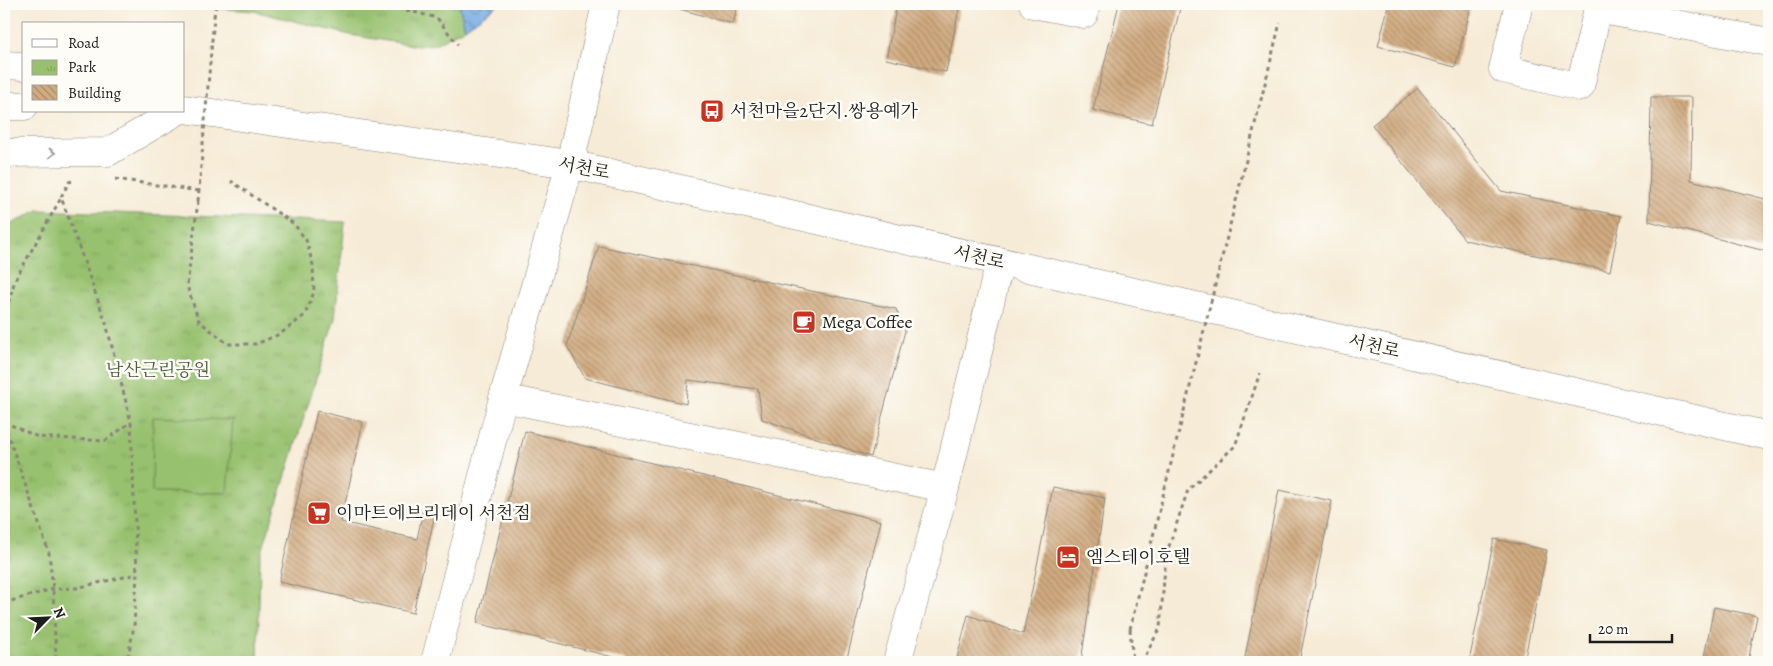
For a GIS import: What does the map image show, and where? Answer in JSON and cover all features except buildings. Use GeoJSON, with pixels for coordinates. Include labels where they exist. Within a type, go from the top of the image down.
{"type":"FeatureCollection","features":[{"type":"Feature","properties":{"kind":"street"},"geometry":{"type":"LineString","coordinates":[[435,662],[502,398],[570,164],[606,4]]}},
{"type":"Feature","properties":{"kind":"street"},"geometry":{"type":"LineString","coordinates":[[1033,4],[1084,14],[1086,4]]}},
{"type":"Feature","properties":{"kind":"street"},"geometry":{"type":"LineString","coordinates":[[1519,4],[1503,70],[1580,87],[1598,7],[1769,42]]}},
{"type":"Feature","properties":{"kind":"street"},"geometry":{"type":"LineString","coordinates":[[4,65],[22,66]]}},
{"type":"Feature","properties":{"kind":"street"},"geometry":{"type":"LineString","coordinates":[[4,106],[22,106]]}},
{"type":"Feature","properties":{"kind":"street","name":"서천로"},"geometry":{"type":"LineString","coordinates":[[185,109],[570,164],[1769,436]]}},
{"type":"Feature","properties":{"kind":"street"},"geometry":{"type":"LineString","coordinates":[[4,153],[108,152],[175,112]]}},
{"type":"Feature","properties":{"kind":"street"},"geometry":{"type":"LineString","coordinates":[[897,662],[945,488],[1000,261]]}},
{"type":"Feature","properties":{"kind":"street"},"geometry":{"type":"LineString","coordinates":[[502,398],[945,488]]}},
{"type":"Feature","properties":{"kind":"path"},"geometry":{"type":"LineString","coordinates":[[216,4],[199,191],[187,286],[199,321],[228,344],[256,344],[280,334],[305,315],[314,292],[313,265],[306,240],[294,224],[230,181]]}},
{"type":"Feature","properties":{"kind":"path"},"geometry":{"type":"LineString","coordinates":[[383,4],[437,18],[458,45]]}},
{"type":"Feature","properties":{"kind":"path"},"geometry":{"type":"LineString","coordinates":[[1133,662],[1130,629],[1280,23]]}},
{"type":"Feature","properties":{"kind":"path"},"geometry":{"type":"LineString","coordinates":[[108,178],[199,191]]}},
{"type":"Feature","properties":{"kind":"path"},"geometry":{"type":"LineString","coordinates":[[4,318],[15,280],[69,182],[74,180]]}},
{"type":"Feature","properties":{"kind":"path"},"geometry":{"type":"LineString","coordinates":[[61,197],[106,323],[131,422],[137,574],[134,626],[127,662]]}},
{"type":"Feature","properties":{"kind":"path"},"geometry":{"type":"LineString","coordinates":[[1142,662],[1160,628],[1166,555],[1188,490],[1235,446],[1260,372]]}},
{"type":"Feature","properties":{"kind":"path"},"geometry":{"type":"LineString","coordinates":[[4,423],[38,437],[105,441],[131,422]]}},
{"type":"Feature","properties":{"kind":"path"},"geometry":{"type":"LineString","coordinates":[[4,423],[49,553],[53,589],[56,662]]}},
{"type":"Feature","properties":{"kind":"path"},"geometry":{"type":"LineString","coordinates":[[4,603],[53,589],[76,588],[137,574]]}},
{"type":"Feature","properties":{"kind":"green space"},"geometry":{"type":"Polygon","coordinates":[[[159,4],[459,4],[465,28],[435,44],[418,46],[350,35],[254,11],[159,4]]]}},
{"type":"Feature","properties":{"kind":"green space","name":"남산근린공원"},"geometry":{"type":"Polygon","coordinates":[[[38,210],[345,222],[335,318],[260,558],[258,662],[4,662],[4,228],[38,210]]]}},
{"type":"Feature","properties":{"kind":"green space"},"geometry":{"type":"Polygon","coordinates":[[[153,417],[233,420],[227,493],[152,492],[153,417]]]}},
{"type":"Feature","properties":{"kind":"water"},"geometry":{"type":"Polygon","coordinates":[[[459,4],[499,4],[465,28],[459,4]]]}},
{"type":"Feature","properties":{"kind":"place","name":"서천마을2단지.쌍용예가"},"geometry":{"type":"Point","coordinates":[712,111]}},
{"type":"Feature","properties":{"kind":"place","name":"Mega Coffee"},"geometry":{"type":"Point","coordinates":[804,322]}},
{"type":"Feature","properties":{"kind":"place","name":"이마트에브리데이 서천점"},"geometry":{"type":"Point","coordinates":[319,513]}},
{"type":"Feature","properties":{"kind":"place","name":"엠스테이호텔"},"geometry":{"type":"Point","coordinates":[1068,557]}}]}
